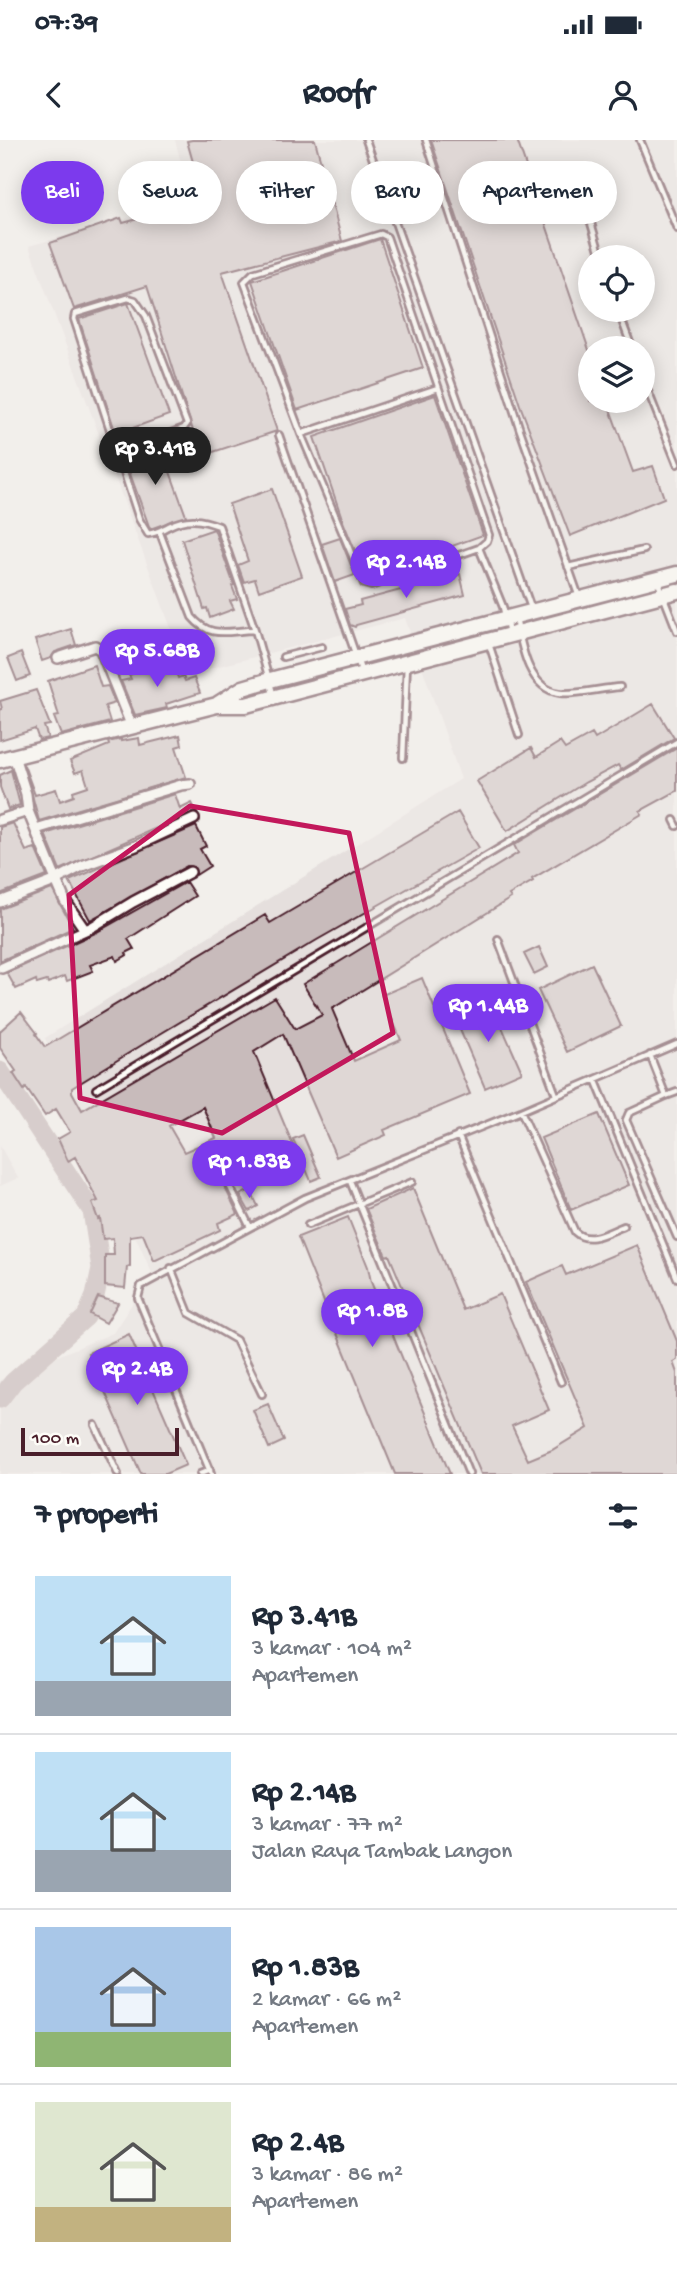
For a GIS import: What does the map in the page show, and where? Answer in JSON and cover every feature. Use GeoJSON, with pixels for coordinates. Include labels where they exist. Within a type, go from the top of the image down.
{"type":"FeatureCollection","features":[{"type":"Feature","properties":{"kind":"highway"},"geometry":{"type":"LineString","coordinates":[[217,705],[243,688],[270,680],[513,625],[659,587],[677,574]]}},
{"type":"Feature","properties":{"kind":"highway"},"geometry":{"type":"LineString","coordinates":[[7,758],[217,705],[246,705],[487,640],[532,612],[659,587],[677,591]]}},
{"type":"Feature","properties":{"kind":"street"},"geometry":{"type":"LineString","coordinates":[[58,658],[95,646],[101,650],[132,727]]}},
{"type":"Feature","properties":{"kind":"street"},"geometry":{"type":"LineString","coordinates":[[7,758],[26,794],[28,811],[65,901],[85,930]]}},
{"type":"Feature","properties":{"kind":"street"},"geometry":{"type":"LineString","coordinates":[[36,830],[190,784]]}},
{"type":"Feature","properties":{"kind":"street"},"geometry":{"type":"LineString","coordinates":[[0,820],[28,811]]}},
{"type":"Feature","properties":{"kind":"street"},"geometry":{"type":"LineString","coordinates":[[0,902],[194,819]]}},
{"type":"Feature","properties":{"kind":"street"},"geometry":{"type":"LineString","coordinates":[[2,968],[85,930],[190,872]]}},
{"type":"Feature","properties":{"kind":"lane"},"geometry":{"type":"LineString","coordinates":[[366,140],[532,612]]}},
{"type":"Feature","properties":{"kind":"lane"},"geometry":{"type":"LineString","coordinates":[[426,140],[520,430],[580,601]]}},
{"type":"Feature","properties":{"kind":"lane"},"geometry":{"type":"LineString","coordinates":[[640,140],[677,229]]}},
{"type":"Feature","properties":{"kind":"lane"},"geometry":{"type":"LineString","coordinates":[[591,224],[597,245]]}},
{"type":"Feature","properties":{"kind":"lane"},"geometry":{"type":"LineString","coordinates":[[384,235],[387,237],[438,388],[489,535],[487,541],[479,548],[371,586],[364,584],[302,434],[244,282],[253,273],[384,235]]}},
{"type":"Feature","properties":{"kind":"lane"},"geometry":{"type":"LineString","coordinates":[[118,453],[184,428],[187,424],[146,316],[135,300],[128,298],[74,316],[139,519],[148,534],[159,533],[189,519],[219,526],[255,630],[274,698]]}},
{"type":"Feature","properties":{"kind":"lane"},"geometry":{"type":"LineString","coordinates":[[302,434],[438,388]]}},
{"type":"Feature","properties":{"kind":"lane"},"geometry":{"type":"LineString","coordinates":[[655,409],[677,464]]}},
{"type":"Feature","properties":{"kind":"lane"},"geometry":{"type":"LineString","coordinates":[[279,435],[363,674]]}},
{"type":"Feature","properties":{"kind":"lane"},"geometry":{"type":"LineString","coordinates":[[159,533],[192,617],[200,627],[212,632],[255,630]]}},
{"type":"Feature","properties":{"kind":"lane"},"geometry":{"type":"LineString","coordinates":[[479,548],[531,673],[547,688],[560,693],[620,687]]}},
{"type":"Feature","properties":{"kind":"lane"},"geometry":{"type":"LineString","coordinates":[[568,566],[644,550]]}},
{"type":"Feature","properties":{"kind":"lane"},"geometry":{"type":"LineString","coordinates":[[659,587],[677,631]]}},
{"type":"Feature","properties":{"kind":"lane"},"geometry":{"type":"LineString","coordinates":[[487,640],[519,735]]}},
{"type":"Feature","properties":{"kind":"lane"},"geometry":{"type":"LineString","coordinates":[[283,657],[322,647]]}},
{"type":"Feature","properties":{"kind":"lane"},"geometry":{"type":"LineString","coordinates":[[403,758],[407,662]]}},
{"type":"Feature","properties":{"kind":"lane"},"geometry":{"type":"LineString","coordinates":[[96,1088],[677,742]]}},
{"type":"Feature","properties":{"kind":"lane"},"geometry":{"type":"LineString","coordinates":[[674,820],[677,826]]}},
{"type":"Feature","properties":{"kind":"lane"},"geometry":{"type":"LineString","coordinates":[[498,939],[556,1096]]}},
{"type":"Feature","properties":{"kind":"lane"},"geometry":{"type":"LineString","coordinates":[[200,1474],[210,1472],[138,1298],[141,1286],[305,1198],[521,1111],[677,1044]]}},
{"type":"Feature","properties":{"kind":"lane"},"geometry":{"type":"LineString","coordinates":[[650,1055],[666,1096]]}},
{"type":"Feature","properties":{"kind":"lane"},"geometry":{"type":"LineString","coordinates":[[595,1079],[677,1278]]}},
{"type":"Feature","properties":{"kind":"lane"},"geometry":{"type":"LineString","coordinates":[[677,1092],[629,1113],[626,1121],[677,1237]]}},
{"type":"Feature","properties":{"kind":"lane"},"geometry":{"type":"LineString","coordinates":[[521,1111],[575,1232],[581,1238],[588,1239],[624,1226]]}},
{"type":"Feature","properties":{"kind":"lane"},"geometry":{"type":"LineString","coordinates":[[458,1135],[561,1382]]}},
{"type":"Feature","properties":{"kind":"lane"},"geometry":{"type":"LineString","coordinates":[[213,1153],[250,1227]]}},
{"type":"Feature","properties":{"kind":"lane"},"geometry":{"type":"LineString","coordinates":[[350,1181],[469,1474]]}},
{"type":"Feature","properties":{"kind":"lane"},"geometry":{"type":"LineString","coordinates":[[308,1225],[412,1182]]}},
{"type":"Feature","properties":{"kind":"lane"},"geometry":{"type":"LineString","coordinates":[[171,1268],[189,1313],[236,1340],[262,1394]]}},
{"type":"Feature","properties":{"kind":"lane"},"geometry":{"type":"LineString","coordinates":[[94,1425],[118,1474]]}},
{"type":"Feature","properties":{"kind":"highlighted area"},"geometry":{"type":"Polygon","coordinates":[[[190,806],[349,833],[393,1033],[222,1133],[80,1098],[69,895],[190,806]]]}},
{"type":"Feature","properties":{"kind":"shaded area"},"geometry":{"type":"Polygon","coordinates":[[[175,140],[677,140],[677,1474],[0,1474],[0,1380],[113,1333],[152,1273],[45,1038],[461,779],[405,618],[188,674],[29,246],[118,221],[118,224],[222,224],[222,161],[181,161],[175,140]]]}},
{"type":"Feature","properties":{"kind":"shaded area"},"geometry":{"type":"Polygon","coordinates":[[[0,1146],[18,1178],[0,1186],[0,1146]]]}},
{"type":"Feature","properties":{"kind":"building"},"geometry":{"type":"Polygon","coordinates":[[[315,140],[321,161],[236,161],[236,224],[337,222],[342,241],[222,272],[277,431],[201,456],[147,286],[74,309],[50,243],[118,219],[118,224],[222,224],[222,161],[193,161],[187,141],[315,140]]]}},
{"type":"Feature","properties":{"kind":"building"},"geometry":{"type":"Polygon","coordinates":[[[431,140],[517,140],[524,161],[458,161],[458,220],[444,179],[444,161],[438,161],[431,140]]]}},
{"type":"Feature","properties":{"kind":"building"},"geometry":{"type":"Polygon","coordinates":[[[459,224],[546,224],[584,336],[578,336],[578,413],[611,413],[633,472],[653,466],[664,498],[570,536],[520,405],[459,224]]]}},
{"type":"Feature","properties":{"kind":"building"},"geometry":{"type":"Polygon","coordinates":[[[380,239],[423,368],[297,410],[252,281],[380,239]]]}},
{"type":"Feature","properties":{"kind":"building"},"geometry":{"type":"Polygon","coordinates":[[[128,303],[169,415],[116,434],[79,319],[128,303]]]}},
{"type":"Feature","properties":{"kind":"building"},"geometry":{"type":"Polygon","coordinates":[[[435,395],[483,535],[366,577],[344,524],[314,437],[435,395]]]}},
{"type":"Feature","properties":{"kind":"building"},"geometry":{"type":"Polygon","coordinates":[[[160,444],[186,516],[150,529],[124,457],[160,444]]]}},
{"type":"Feature","properties":{"kind":"building"},"geometry":{"type":"Polygon","coordinates":[[[272,489],[302,576],[259,591],[255,579],[244,582],[238,565],[248,561],[229,504],[272,489]]]}},
{"type":"Feature","properties":{"kind":"building"},"geometry":{"type":"Polygon","coordinates":[[[214,529],[237,599],[230,601],[234,609],[210,618],[207,608],[204,609],[182,540],[214,529]]]}},
{"type":"Feature","properties":{"kind":"building"},"geometry":{"type":"Polygon","coordinates":[[[340,538],[355,575],[335,582],[322,544],[340,538]]]}},
{"type":"Feature","properties":{"kind":"building"},"geometry":{"type":"Polygon","coordinates":[[[460,574],[465,595],[355,627],[350,625],[345,609],[361,605],[360,601],[460,574]]]}},
{"type":"Feature","properties":{"kind":"building"},"geometry":{"type":"Polygon","coordinates":[[[71,629],[76,645],[55,652],[51,658],[42,661],[35,640],[71,629]]]}},
{"type":"Feature","properties":{"kind":"building"},"geometry":{"type":"Polygon","coordinates":[[[21,653],[30,676],[17,681],[8,658],[21,653]]]}},
{"type":"Feature","properties":{"kind":"building"},"geometry":{"type":"Polygon","coordinates":[[[159,663],[162,673],[175,669],[178,678],[183,676],[185,681],[194,678],[200,693],[166,704],[167,708],[135,715],[121,681],[131,679],[129,675],[159,663]]]}},
{"type":"Feature","properties":{"kind":"building"},"geometry":{"type":"Polygon","coordinates":[[[94,665],[101,687],[108,686],[115,703],[105,706],[110,722],[61,735],[54,717],[59,716],[48,681],[94,665]]]}},
{"type":"Feature","properties":{"kind":"building"},"geometry":{"type":"Polygon","coordinates":[[[36,690],[50,725],[44,726],[48,738],[39,740],[35,729],[0,740],[0,701],[36,690]]]}},
{"type":"Feature","properties":{"kind":"building"},"geometry":{"type":"Polygon","coordinates":[[[653,704],[674,738],[621,770],[618,765],[586,782],[507,831],[477,781],[531,748],[536,757],[560,742],[565,749],[592,734],[595,739],[653,704]]]}},
{"type":"Feature","properties":{"kind":"building"},"geometry":{"type":"Polygon","coordinates":[[[180,735],[182,745],[176,747],[186,777],[39,821],[24,765],[35,795],[56,789],[60,801],[74,796],[73,791],[88,786],[83,770],[75,773],[70,761],[109,745],[108,742],[139,738],[140,745],[180,735]]]}},
{"type":"Feature","properties":{"kind":"building"},"geometry":{"type":"Polygon","coordinates":[[[677,748],[677,791],[532,879],[533,881],[509,895],[511,898],[332,1009],[354,1061],[401,1040],[382,995],[422,978],[470,1094],[384,1130],[386,1135],[336,1157],[283,1034],[254,1052],[293,1145],[258,1168],[231,1179],[217,1150],[210,1149],[209,1155],[238,1214],[218,1223],[220,1230],[154,1261],[143,1234],[130,1236],[130,1266],[127,1267],[125,1288],[105,1286],[105,1255],[114,1255],[113,1238],[103,1239],[100,1218],[98,1219],[92,1203],[98,1201],[75,1157],[68,1161],[58,1139],[70,1132],[56,1109],[45,1116],[26,1088],[24,1090],[13,1073],[16,1071],[0,1048],[0,1031],[21,1012],[45,1047],[265,915],[270,923],[458,812],[479,848],[317,940],[72,1088],[82,1110],[275,997],[295,1029],[322,1015],[303,984],[518,853],[514,845],[677,748]],[[203,1107],[169,1126],[184,1152],[216,1138],[203,1107]]]}},
{"type":"Feature","properties":{"kind":"building"},"geometry":{"type":"Polygon","coordinates":[[[11,770],[20,805],[8,809],[0,787],[0,775],[11,770]]]}},
{"type":"Feature","properties":{"kind":"building"},"geometry":{"type":"Polygon","coordinates":[[[175,794],[180,809],[192,803],[197,813],[191,813],[60,870],[45,834],[175,794]]]}},
{"type":"Feature","properties":{"kind":"building"},"geometry":{"type":"Polygon","coordinates":[[[13,823],[26,851],[35,848],[47,876],[0,894],[0,827],[13,823]]]}},
{"type":"Feature","properties":{"kind":"building"},"geometry":{"type":"Polygon","coordinates":[[[196,826],[206,846],[200,849],[210,866],[196,875],[194,867],[187,866],[90,920],[69,881],[196,826]]]}},
{"type":"Feature","properties":{"kind":"building"},"geometry":{"type":"Polygon","coordinates":[[[186,882],[195,896],[128,939],[134,949],[126,953],[127,955],[117,961],[115,956],[90,965],[93,971],[67,981],[65,976],[48,983],[37,984],[36,980],[16,989],[7,973],[95,933],[186,882]]]}},
{"type":"Feature","properties":{"kind":"building"},"geometry":{"type":"Polygon","coordinates":[[[52,889],[73,928],[0,961],[0,909],[52,889]]]}},
{"type":"Feature","properties":{"kind":"building"},"geometry":{"type":"Polygon","coordinates":[[[539,947],[548,967],[534,974],[524,954],[539,947]]]}},
{"type":"Feature","properties":{"kind":"building"},"geometry":{"type":"Polygon","coordinates":[[[592,964],[621,1026],[567,1052],[538,990],[592,964]]]}},
{"type":"Feature","properties":{"kind":"building"},"geometry":{"type":"Polygon","coordinates":[[[490,1000],[522,1072],[485,1088],[454,1016],[490,1000]]]}},
{"type":"Feature","properties":{"kind":"building"},"geometry":{"type":"Polygon","coordinates":[[[599,1114],[629,1185],[571,1210],[541,1138],[599,1114]]]}},
{"type":"Feature","properties":{"kind":"building"},"geometry":{"type":"Polygon","coordinates":[[[303,1135],[321,1177],[311,1181],[293,1139],[303,1135]]]}},
{"type":"Feature","properties":{"kind":"building"},"geometry":{"type":"Polygon","coordinates":[[[413,1188],[463,1310],[500,1294],[549,1410],[512,1426],[528,1460],[552,1450],[588,1428],[526,1282],[562,1266],[566,1275],[637,1245],[677,1341],[677,1360],[673,1362],[677,1373],[677,1474],[481,1474],[389,1255],[386,1256],[366,1209],[413,1188]]]}},
{"type":"Feature","properties":{"kind":"building"},"geometry":{"type":"Polygon","coordinates":[[[250,1190],[258,1206],[249,1211],[240,1195],[250,1190]]]}},
{"type":"Feature","properties":{"kind":"building"},"geometry":{"type":"Polygon","coordinates":[[[348,1217],[368,1267],[371,1282],[450,1474],[395,1474],[298,1237],[348,1217]]]}},
{"type":"Feature","properties":{"kind":"building"},"geometry":{"type":"Polygon","coordinates":[[[98,1297],[118,1303],[106,1323],[90,1314],[98,1297]]]}},
{"type":"Feature","properties":{"kind":"building"},"geometry":{"type":"Polygon","coordinates":[[[129,1334],[186,1465],[165,1474],[141,1474],[88,1353],[129,1334]]]}},
{"type":"Feature","properties":{"kind":"building"},"geometry":{"type":"Polygon","coordinates":[[[268,1404],[284,1441],[269,1448],[253,1410],[268,1404]]]}},
{"type":"Feature","properties":{"kind":"waterway"},"geometry":{"type":"LineString","coordinates":[[0,1071],[92,1211],[101,1268],[95,1296],[86,1317],[13,1382],[0,1399]]}}]}
